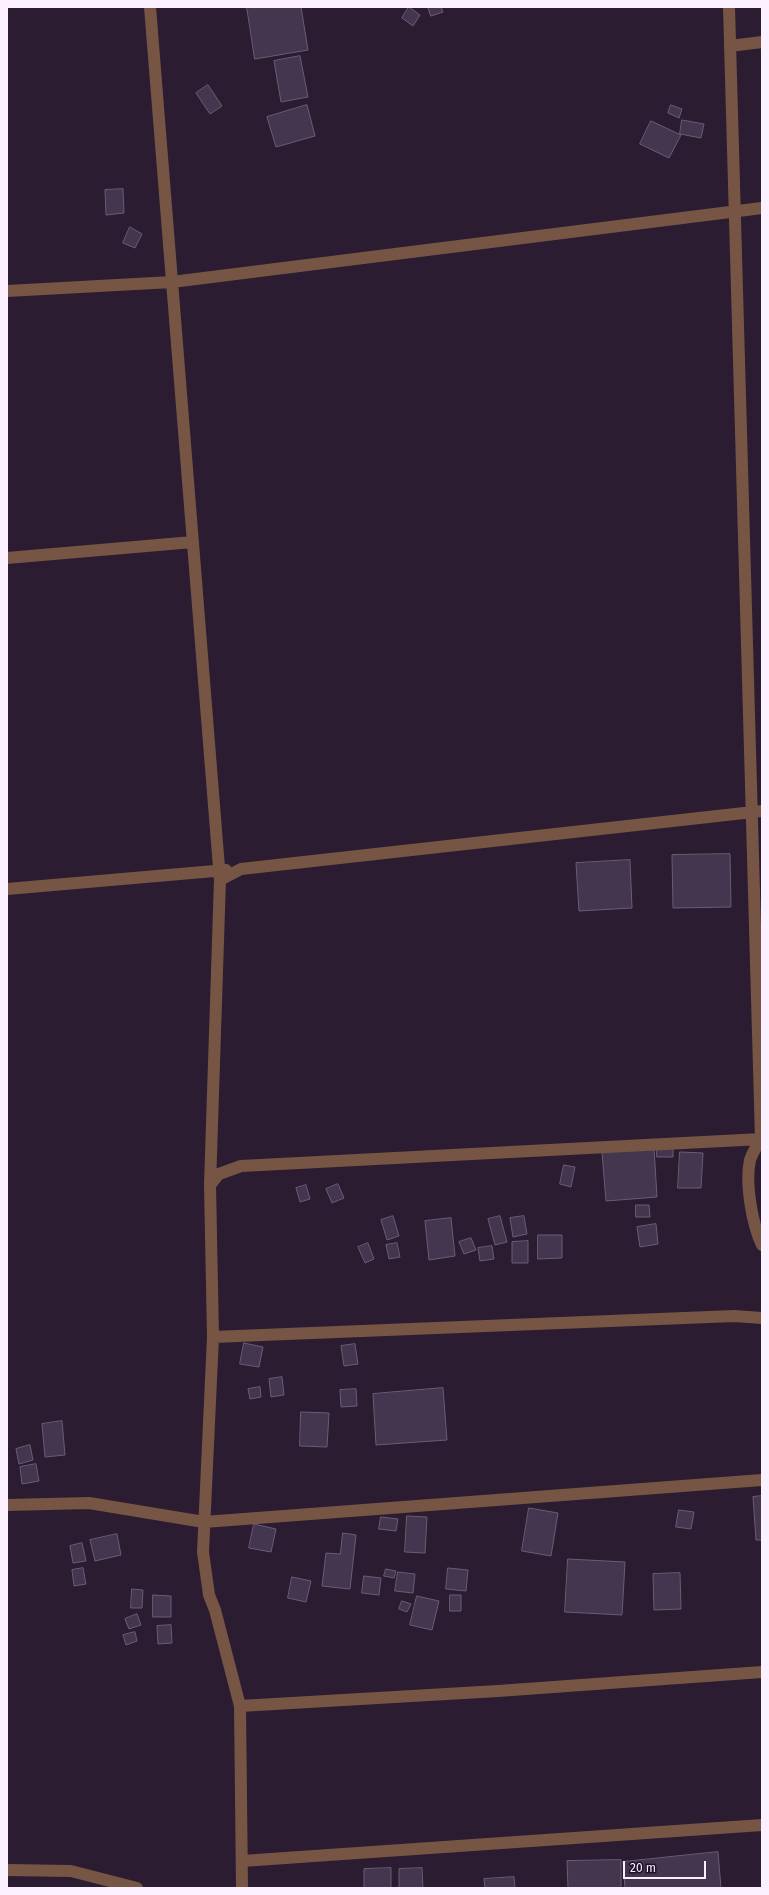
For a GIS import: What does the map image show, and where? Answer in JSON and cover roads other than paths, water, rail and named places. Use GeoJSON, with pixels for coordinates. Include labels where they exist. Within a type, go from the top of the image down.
{"type":"FeatureCollection","features":[{"type":"Feature","properties":{"kind":"street"},"geometry":{"type":"LineString","coordinates":[[150,7],[220,875],[210,1186],[213,1337],[203,1552],[209,1595],[240,1706],[242,1888]]}},
{"type":"Feature","properties":{"kind":"street"},"geometry":{"type":"LineString","coordinates":[[729,7],[756,812],[762,1139],[750,1160],[749,1189],[755,1230],[762,1245]]}},
{"type":"Feature","properties":{"kind":"street"},"geometry":{"type":"LineString","coordinates":[[730,46],[762,42]]}},
{"type":"Feature","properties":{"kind":"street"},"geometry":{"type":"LineString","coordinates":[[7,290],[172,282],[762,208]]}},
{"type":"Feature","properties":{"kind":"street"},"geometry":{"type":"LineString","coordinates":[[7,558],[193,542]]}},
{"type":"Feature","properties":{"kind":"street"},"geometry":{"type":"LineString","coordinates":[[7,889],[220,875],[241,869],[756,812]]}},
{"type":"Feature","properties":{"kind":"street"},"geometry":{"type":"LineString","coordinates":[[210,1186],[219,1174],[241,1166],[762,1139]]}},
{"type":"Feature","properties":{"kind":"street"},"geometry":{"type":"LineString","coordinates":[[213,1337],[734,1316],[762,1318]]}},
{"type":"Feature","properties":{"kind":"street"},"geometry":{"type":"LineString","coordinates":[[7,1505],[89,1503],[204,1522],[762,1480]]}},
{"type":"Feature","properties":{"kind":"street"},"geometry":{"type":"LineString","coordinates":[[240,1706],[506,1690],[762,1672]]}},
{"type":"Feature","properties":{"kind":"street"},"geometry":{"type":"LineString","coordinates":[[242,1860],[762,1825]]}},
{"type":"Feature","properties":{"kind":"street"},"geometry":{"type":"LineString","coordinates":[[7,1870],[71,1872],[137,1888]]}}]}
